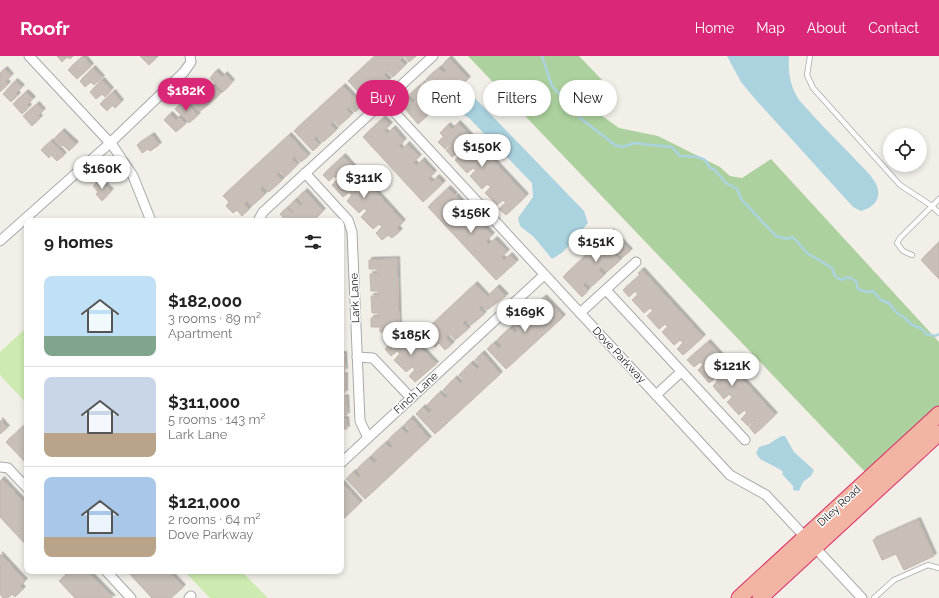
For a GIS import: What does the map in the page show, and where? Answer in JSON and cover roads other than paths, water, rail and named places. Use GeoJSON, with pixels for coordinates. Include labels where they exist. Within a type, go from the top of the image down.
{"type":"FeatureCollection","features":[{"type":"Feature","properties":{"kind":"highway","name":"Diley Road"},"geometry":{"type":"LineString","coordinates":[[760,598],[809,543],[939,414]]}},
{"type":"Feature","properties":{"kind":"highway","name":"Diley Road"},"geometry":{"type":"LineString","coordinates":[[739,598],[809,543],[939,433]]}},
{"type":"Feature","properties":{"kind":"street"},"geometry":{"type":"LineString","coordinates":[[29,56],[110,143],[133,176],[150,218]]}},
{"type":"Feature","properties":{"kind":"street"},"geometry":{"type":"LineString","coordinates":[[26,218],[110,143],[184,72],[191,62],[190,56]]}},
{"type":"Feature","properties":{"kind":"street"},"geometry":{"type":"LineString","coordinates":[[407,80],[433,56]]}},
{"type":"Feature","properties":{"kind":"street"},"geometry":{"type":"LineString","coordinates":[[260,218],[263,212],[368,116]]}},
{"type":"Feature","properties":{"kind":"street","name":"Dove Parkway"},"geometry":{"type":"LineString","coordinates":[[398,116],[730,475],[766,495],[809,543],[862,598]]}},
{"type":"Feature","properties":{"kind":"street","name":"Lark Lane"},"geometry":{"type":"LineString","coordinates":[[305,173],[348,220],[352,232],[360,421],[368,438]]}},
{"type":"Feature","properties":{"kind":"street"},"geometry":{"type":"LineString","coordinates":[[0,241],[24,220]]}},
{"type":"Feature","properties":{"kind":"street"},"geometry":{"type":"LineString","coordinates":[[580,313],[636,262]]}},
{"type":"Feature","properties":{"kind":"street","name":"Finch Lane"},"geometry":{"type":"LineString","coordinates":[[344,460],[544,274]]}},
{"type":"Feature","properties":{"kind":"street"},"geometry":{"type":"LineString","coordinates":[[606,290],[745,440]]}},
{"type":"Feature","properties":{"kind":"street"},"geometry":{"type":"LineString","coordinates":[[357,357],[373,358],[411,398]]}},
{"type":"Feature","properties":{"kind":"street"},"geometry":{"type":"LineString","coordinates":[[656,395],[682,372]]}},
{"type":"Feature","properties":{"kind":"street"},"geometry":{"type":"LineString","coordinates":[[0,460],[4,468],[24,485]]}},
{"type":"Feature","properties":{"kind":"street"},"geometry":{"type":"LineString","coordinates":[[109,574],[131,598]]}},
{"type":"Feature","properties":{"kind":"lane"},"geometry":{"type":"LineString","coordinates":[[815,56],[810,58],[807,75],[813,88],[900,185],[932,206],[939,213]]}},
{"type":"Feature","properties":{"kind":"lane"},"geometry":{"type":"LineString","coordinates":[[912,255],[903,251],[897,243],[900,238],[939,199]]}},
{"type":"Feature","properties":{"kind":"lane"},"geometry":{"type":"LineString","coordinates":[[874,598],[894,580],[928,565],[939,568]]}},
{"type":"Feature","properties":{"kind":"water"},"geometry":{"type":"Polygon","coordinates":[[[727,56],[789,56],[790,79],[799,100],[865,170],[876,184],[878,194],[876,202],[873,205],[861,211],[853,207],[756,100],[741,82],[727,56]]]}},
{"type":"Feature","properties":{"kind":"water"},"geometry":{"type":"Polygon","coordinates":[[[475,98],[483,106],[483,116],[492,116],[584,211],[588,223],[563,252],[552,259],[534,237],[520,226],[518,218],[533,197],[532,183],[466,116],[475,116],[475,98]]]}},
{"type":"Feature","properties":{"kind":"water"},"geometry":{"type":"Polygon","coordinates":[[[781,436],[785,436],[794,452],[814,470],[811,476],[803,482],[799,491],[793,490],[793,486],[782,474],[783,472],[781,470],[760,459],[756,453],[759,447],[769,444],[781,436]]]}},
{"type":"Feature","properties":{"kind":"waterway"},"geometry":{"type":"LineString","coordinates":[[542,56],[552,86],[563,98],[577,109],[580,118],[615,145],[623,147],[634,143],[672,147],[680,156],[698,157],[705,160],[710,168],[715,170],[726,183],[737,189],[741,199],[776,236],[787,239],[793,237],[807,253],[832,268],[835,276],[841,280],[848,277],[856,281],[858,289],[867,292],[873,291],[881,300],[889,303],[897,313],[911,324],[922,329],[926,334],[935,336],[939,334]]}}]}
